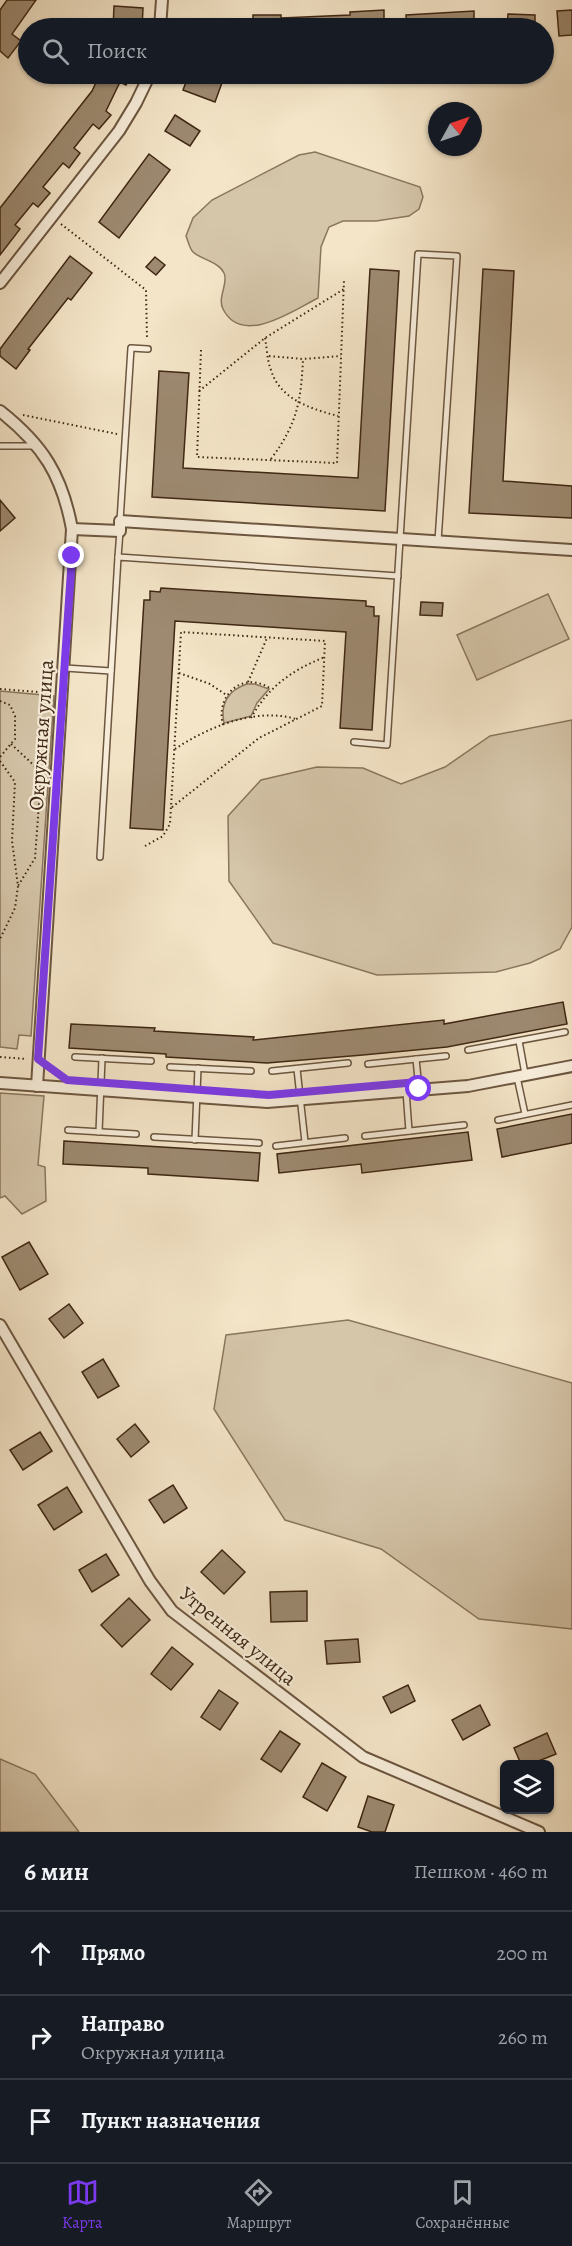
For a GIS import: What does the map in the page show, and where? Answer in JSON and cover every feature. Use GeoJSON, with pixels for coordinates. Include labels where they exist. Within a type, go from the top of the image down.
{"type":"FeatureCollection","features":[{"type":"Feature","properties":{"kind":"street"},"geometry":{"type":"LineString","coordinates":[[161,18],[162,0]]}},
{"type":"Feature","properties":{"kind":"street"},"geometry":{"type":"LineString","coordinates":[[0,283],[119,131],[145,84]]}},
{"type":"Feature","properties":{"kind":"street","name":"Окружная улица"},"geometry":{"type":"LineString","coordinates":[[0,411],[38,446],[56,473],[64,493],[72,529],[37,1086]]}},
{"type":"Feature","properties":{"kind":"street"},"geometry":{"type":"LineString","coordinates":[[72,529],[120,526],[400,538],[572,550]]}},
{"type":"Feature","properties":{"kind":"street"},"geometry":{"type":"LineString","coordinates":[[0,1083],[267,1102],[468,1086],[572,1066]]}},
{"type":"Feature","properties":{"kind":"street","name":"Утренняя улица"},"geometry":{"type":"LineString","coordinates":[[0,1324],[150,1581],[172,1611],[363,1757],[539,1832]]}},
{"type":"Feature","properties":{"kind":"lane"},"geometry":{"type":"LineString","coordinates":[[354,742],[387,744],[418,254],[457,256],[438,541]]}},
{"type":"Feature","properties":{"kind":"lane"},"geometry":{"type":"LineString","coordinates":[[100,857],[131,348],[148,348]]}},
{"type":"Feature","properties":{"kind":"lane"},"geometry":{"type":"LineString","coordinates":[[0,446],[38,446]]}},
{"type":"Feature","properties":{"kind":"lane"},"geometry":{"type":"LineString","coordinates":[[118,557],[398,576]]}},
{"type":"Feature","properties":{"kind":"lane"},"geometry":{"type":"LineString","coordinates":[[64,668],[111,670]]}},
{"type":"Feature","properties":{"kind":"lane"},"geometry":{"type":"LineString","coordinates":[[468,1050],[565,1032]]}},
{"type":"Feature","properties":{"kind":"lane"},"geometry":{"type":"LineString","coordinates":[[519,1041],[525,1114]]}},
{"type":"Feature","properties":{"kind":"lane"},"geometry":{"type":"LineString","coordinates":[[368,1065],[446,1056]]}},
{"type":"Feature","properties":{"kind":"lane"},"geometry":{"type":"LineString","coordinates":[[75,1057],[151,1061]]}},
{"type":"Feature","properties":{"kind":"lane"},"geometry":{"type":"LineString","coordinates":[[99,1132],[102,1058]]}},
{"type":"Feature","properties":{"kind":"lane"},"geometry":{"type":"LineString","coordinates":[[416,1059],[419,1089]]}},
{"type":"Feature","properties":{"kind":"lane"},"geometry":{"type":"LineString","coordinates":[[272,1071],[348,1063]]}},
{"type":"Feature","properties":{"kind":"lane"},"geometry":{"type":"LineString","coordinates":[[170,1067],[251,1071]]}},
{"type":"Feature","properties":{"kind":"lane"},"geometry":{"type":"LineString","coordinates":[[195,1140],[198,1068]]}},
{"type":"Feature","properties":{"kind":"lane"},"geometry":{"type":"LineString","coordinates":[[297,1069],[305,1142]]}},
{"type":"Feature","properties":{"kind":"lane"},"geometry":{"type":"LineString","coordinates":[[406,1091],[409,1131]]}},
{"type":"Feature","properties":{"kind":"lane"},"geometry":{"type":"LineString","coordinates":[[498,1120],[572,1105]]}},
{"type":"Feature","properties":{"kind":"lane"},"geometry":{"type":"LineString","coordinates":[[365,1136],[464,1125]]}},
{"type":"Feature","properties":{"kind":"lane"},"geometry":{"type":"LineString","coordinates":[[68,1130],[136,1134]]}},
{"type":"Feature","properties":{"kind":"lane"},"geometry":{"type":"LineString","coordinates":[[154,1137],[259,1143]]}},
{"type":"Feature","properties":{"kind":"lane"},"geometry":{"type":"LineString","coordinates":[[276,1146],[345,1138]]}},
{"type":"Feature","properties":{"kind":"path"},"geometry":{"type":"LineString","coordinates":[[52,217],[146,290],[148,348]]}},
{"type":"Feature","properties":{"kind":"path"},"geometry":{"type":"LineString","coordinates":[[201,350],[197,457],[336,463],[344,280]]}},
{"type":"Feature","properties":{"kind":"path"},"geometry":{"type":"LineString","coordinates":[[199,391],[265,338],[344,289]]}},
{"type":"Feature","properties":{"kind":"path"},"geometry":{"type":"LineString","coordinates":[[265,338],[271,372],[279,386],[299,403],[338,416]]}},
{"type":"Feature","properties":{"kind":"path"},"geometry":{"type":"LineString","coordinates":[[268,356],[303,359],[341,356]]}},
{"type":"Feature","properties":{"kind":"path"},"geometry":{"type":"LineString","coordinates":[[270,460],[294,423],[299,403],[303,359]]}},
{"type":"Feature","properties":{"kind":"path"},"geometry":{"type":"LineString","coordinates":[[14,413],[125,436]]}},
{"type":"Feature","properties":{"kind":"path"},"geometry":{"type":"LineString","coordinates":[[145,846],[163,837],[170,824],[181,632],[325,641],[322,706],[259,738],[171,808]]}},
{"type":"Feature","properties":{"kind":"path"},"geometry":{"type":"LineString","coordinates":[[247,683],[267,638]]}},
{"type":"Feature","properties":{"kind":"path"},"geometry":{"type":"LineString","coordinates":[[251,718],[258,704],[271,689],[294,671],[325,657]]}},
{"type":"Feature","properties":{"kind":"path"},"geometry":{"type":"LineString","coordinates":[[179,673],[210,684],[227,695]]}},
{"type":"Feature","properties":{"kind":"path"},"geometry":{"type":"LineString","coordinates":[[223,725],[222,708],[227,695],[235,687],[247,683],[262,684],[271,689]]}},
{"type":"Feature","properties":{"kind":"path"},"geometry":{"type":"LineString","coordinates":[[0,689],[63,694]]}},
{"type":"Feature","properties":{"kind":"path"},"geometry":{"type":"LineString","coordinates":[[0,701],[10,705],[15,716],[15,739],[1,756],[15,782],[12,841],[18,886],[15,908],[0,939]]}},
{"type":"Feature","properties":{"kind":"path"},"geometry":{"type":"LineString","coordinates":[[175,749],[196,736],[223,725],[251,718],[287,716],[297,719]]}},
{"type":"Feature","properties":{"kind":"path"},"geometry":{"type":"LineString","coordinates":[[11,744],[39,770],[41,776],[35,858],[18,886]]}},
{"type":"Feature","properties":{"kind":"path"},"geometry":{"type":"LineString","coordinates":[[0,1057],[38,1059],[67,1080]]}},
{"type":"Feature","properties":{"kind":"shaded area"},"geometry":{"type":"Polygon","coordinates":[[[315,152],[420,187],[423,197],[419,209],[409,216],[376,221],[343,221],[329,227],[321,247],[318,298],[269,322],[242,325],[232,320],[223,309],[221,300],[225,277],[222,269],[197,255],[190,247],[186,236],[193,218],[212,200],[299,155],[315,152]]]}},
{"type":"Feature","properties":{"kind":"shaded area"},"geometry":{"type":"Polygon","coordinates":[[[548,594],[569,639],[477,680],[457,635],[548,594]]]}},
{"type":"Feature","properties":{"kind":"shaded area"},"geometry":{"type":"Polygon","coordinates":[[[247,684],[269,689],[257,703],[251,716],[224,723],[223,710],[227,699],[235,690],[247,684]]]}},
{"type":"Feature","properties":{"kind":"shaded area"},"geometry":{"type":"Polygon","coordinates":[[[0,691],[54,696],[31,1036],[19,1035],[17,1049],[0,1047],[0,691]]]}},
{"type":"Feature","properties":{"kind":"shaded area"},"geometry":{"type":"Polygon","coordinates":[[[572,720],[572,927],[560,949],[530,963],[496,972],[377,975],[273,943],[229,881],[228,816],[261,780],[317,767],[363,768],[401,784],[445,767],[490,736],[572,720]]]}},
{"type":"Feature","properties":{"kind":"shaded area"},"geometry":{"type":"Polygon","coordinates":[[[0,1093],[44,1096],[38,1165],[45,1167],[46,1201],[22,1214],[5,1196],[0,1198],[0,1093]]]}},
{"type":"Feature","properties":{"kind":"shaded area"},"geometry":{"type":"Polygon","coordinates":[[[348,1320],[572,1383],[572,1629],[479,1619],[381,1549],[285,1520],[214,1409],[226,1335],[348,1320]]]}},
{"type":"Feature","properties":{"kind":"shaded area"},"geometry":{"type":"Polygon","coordinates":[[[0,1759],[35,1774],[79,1832],[0,1832],[0,1759]]]}},
{"type":"Feature","properties":{"kind":"building"},"geometry":{"type":"Polygon","coordinates":[[[7,0],[36,0],[23,18],[18,18],[18,26],[12,34],[18,39],[18,45],[8,58],[0,51],[0,10],[7,0]]]}},
{"type":"Feature","properties":{"kind":"building"},"geometry":{"type":"Polygon","coordinates":[[[114,6],[143,8],[142,18],[113,18],[114,6]]]}},
{"type":"Feature","properties":{"kind":"building"},"geometry":{"type":"Polygon","coordinates":[[[384,10],[384,18],[281,18],[350,15],[350,12],[384,10]]]}},
{"type":"Feature","properties":{"kind":"building"},"geometry":{"type":"Polygon","coordinates":[[[572,10],[572,35],[559,36],[557,11],[572,10]]]}},
{"type":"Feature","properties":{"kind":"building"},"geometry":{"type":"Polygon","coordinates":[[[474,11],[474,18],[406,18],[406,15],[474,11]]]}},
{"type":"Feature","properties":{"kind":"building"},"geometry":{"type":"Polygon","coordinates":[[[508,14],[535,15],[535,18],[508,18],[508,14]]]}},
{"type":"Feature","properties":{"kind":"building"},"geometry":{"type":"Polygon","coordinates":[[[253,15],[281,15],[281,18],[253,18],[253,15]]]}},
{"type":"Feature","properties":{"kind":"building"},"geometry":{"type":"Polygon","coordinates":[[[95,84],[119,84],[106,111],[111,115],[99,129],[93,124],[74,148],[80,153],[69,168],[63,163],[43,187],[50,193],[38,207],[33,203],[15,225],[20,229],[0,255],[0,208],[95,84]]]}},
{"type":"Feature","properties":{"kind":"building"},"geometry":{"type":"Polygon","coordinates":[[[185,84],[222,84],[215,102],[183,90],[185,84]]]}},
{"type":"Feature","properties":{"kind":"building"},"geometry":{"type":"Polygon","coordinates":[[[175,115],[200,131],[190,146],[165,131],[175,115]]]}},
{"type":"Feature","properties":{"kind":"building"},"geometry":{"type":"Polygon","coordinates":[[[149,154],[170,170],[119,238],[99,222],[149,154]]]}},
{"type":"Feature","properties":{"kind":"building"},"geometry":{"type":"Polygon","coordinates":[[[70,256],[92,273],[71,300],[68,298],[28,349],[30,350],[16,369],[0,356],[0,349],[70,256]]]}},
{"type":"Feature","properties":{"kind":"building"},"geometry":{"type":"Polygon","coordinates":[[[155,257],[165,265],[156,275],[146,267],[155,257]]]}},
{"type":"Feature","properties":{"kind":"building"},"geometry":{"type":"Polygon","coordinates":[[[370,269],[399,271],[385,511],[152,497],[159,371],[189,373],[183,468],[358,478],[370,269]]]}},
{"type":"Feature","properties":{"kind":"building"},"geometry":{"type":"Polygon","coordinates":[[[483,269],[514,271],[503,481],[572,486],[572,518],[469,513],[483,269]]]}},
{"type":"Feature","properties":{"kind":"building"},"geometry":{"type":"Polygon","coordinates":[[[0,500],[15,518],[0,531],[0,500]]]}},
{"type":"Feature","properties":{"kind":"building"},"geometry":{"type":"Polygon","coordinates":[[[161,588],[366,601],[366,606],[374,607],[374,616],[379,616],[372,730],[340,728],[346,632],[175,621],[163,830],[130,828],[144,600],[150,600],[150,591],[160,592],[161,588]]]}},
{"type":"Feature","properties":{"kind":"building"},"geometry":{"type":"Polygon","coordinates":[[[421,602],[443,603],[442,616],[420,615],[421,602]]]}},
{"type":"Feature","properties":{"kind":"building"},"geometry":{"type":"Polygon","coordinates":[[[563,1002],[567,1024],[447,1047],[363,1055],[267,1063],[69,1048],[71,1024],[155,1028],[154,1031],[254,1037],[253,1040],[444,1020],[444,1024],[563,1002]]]}},
{"type":"Feature","properties":{"kind":"building"},"geometry":{"type":"Polygon","coordinates":[[[572,1114],[572,1143],[502,1157],[497,1129],[572,1114]]]}},
{"type":"Feature","properties":{"kind":"building"},"geometry":{"type":"Polygon","coordinates":[[[468,1132],[472,1160],[362,1173],[361,1164],[279,1173],[277,1154],[468,1132]]]}},
{"type":"Feature","properties":{"kind":"building"},"geometry":{"type":"Polygon","coordinates":[[[64,1141],[260,1153],[258,1181],[148,1174],[148,1168],[63,1164],[64,1141]]]}},
{"type":"Feature","properties":{"kind":"building"},"geometry":{"type":"Polygon","coordinates":[[[29,1242],[48,1274],[20,1290],[2,1257],[29,1242]]]}},
{"type":"Feature","properties":{"kind":"building"},"geometry":{"type":"Polygon","coordinates":[[[69,1304],[83,1323],[64,1338],[49,1319],[69,1304]]]}},
{"type":"Feature","properties":{"kind":"building"},"geometry":{"type":"Polygon","coordinates":[[[103,1359],[119,1386],[98,1398],[82,1372],[103,1359]]]}},
{"type":"Feature","properties":{"kind":"building"},"geometry":{"type":"Polygon","coordinates":[[[135,1424],[149,1442],[131,1457],[117,1439],[135,1424]]]}},
{"type":"Feature","properties":{"kind":"building"},"geometry":{"type":"Polygon","coordinates":[[[40,1432],[52,1451],[23,1470],[10,1450],[40,1432]]]}},
{"type":"Feature","properties":{"kind":"building"},"geometry":{"type":"Polygon","coordinates":[[[173,1485],[187,1508],[164,1523],[149,1500],[173,1485]]]}},
{"type":"Feature","properties":{"kind":"building"},"geometry":{"type":"Polygon","coordinates":[[[67,1487],[82,1512],[54,1530],[38,1505],[67,1487]]]}},
{"type":"Feature","properties":{"kind":"building"},"geometry":{"type":"Polygon","coordinates":[[[222,1550],[245,1572],[224,1594],[201,1572],[222,1550]]]}},
{"type":"Feature","properties":{"kind":"building"},"geometry":{"type":"Polygon","coordinates":[[[106,1554],[119,1575],[92,1592],[79,1570],[106,1554]]]}},
{"type":"Feature","properties":{"kind":"building"},"geometry":{"type":"Polygon","coordinates":[[[307,1591],[307,1621],[271,1622],[270,1592],[307,1591]]]}},
{"type":"Feature","properties":{"kind":"building"},"geometry":{"type":"Polygon","coordinates":[[[129,1598],[150,1620],[122,1647],[101,1625],[129,1598]]]}},
{"type":"Feature","properties":{"kind":"building"},"geometry":{"type":"Polygon","coordinates":[[[358,1639],[360,1662],[327,1664],[325,1641],[358,1639]]]}},
{"type":"Feature","properties":{"kind":"building"},"geometry":{"type":"Polygon","coordinates":[[[172,1647],[193,1664],[171,1690],[151,1674],[172,1647]]]}},
{"type":"Feature","properties":{"kind":"building"},"geometry":{"type":"Polygon","coordinates":[[[408,1685],[415,1701],[391,1713],[383,1697],[408,1685]]]}},
{"type":"Feature","properties":{"kind":"building"},"geometry":{"type":"Polygon","coordinates":[[[219,1690],[238,1703],[220,1730],[201,1717],[219,1690]]]}},
{"type":"Feature","properties":{"kind":"building"},"geometry":{"type":"Polygon","coordinates":[[[480,1705],[490,1725],[463,1740],[452,1720],[480,1705]]]}},
{"type":"Feature","properties":{"kind":"building"},"geometry":{"type":"Polygon","coordinates":[[[280,1731],[300,1744],[281,1772],[261,1759],[280,1731]]]}},
{"type":"Feature","properties":{"kind":"building"},"geometry":{"type":"Polygon","coordinates":[[[547,1733],[556,1754],[541,1760],[519,1760],[514,1748],[547,1733]]]}},
{"type":"Feature","properties":{"kind":"building"},"geometry":{"type":"Polygon","coordinates":[[[322,1763],[346,1777],[327,1811],[303,1797],[322,1763]]]}},
{"type":"Feature","properties":{"kind":"building"},"geometry":{"type":"Polygon","coordinates":[[[368,1796],[394,1805],[385,1832],[372,1832],[358,1827],[368,1796]]]}},
{"type":"Feature","properties":{"kind":"route"},"geometry":{"type":"LineString","coordinates":[[72,556],[38,1059],[67,1080],[269,1095],[418,1082],[419,1089]]}}]}
